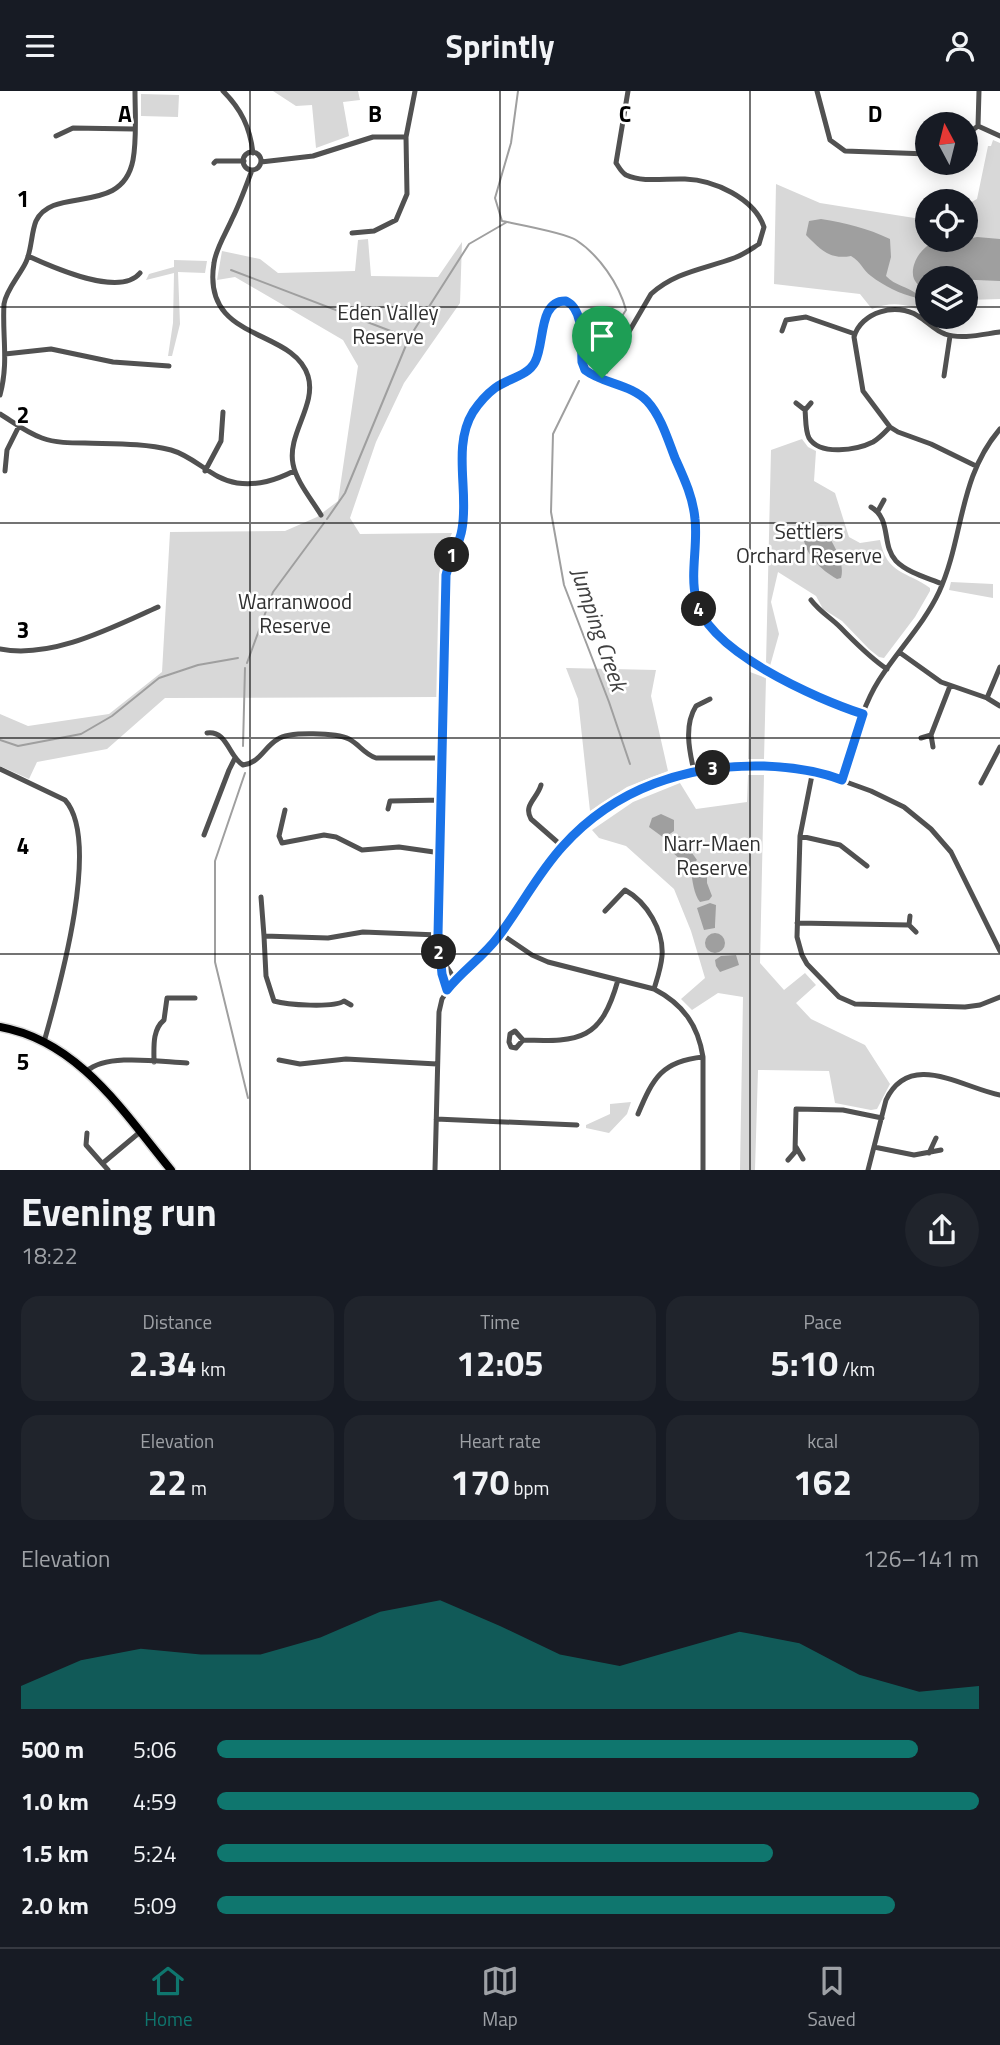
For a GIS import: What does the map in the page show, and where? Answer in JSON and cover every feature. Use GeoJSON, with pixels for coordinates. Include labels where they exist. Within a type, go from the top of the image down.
{"type":"FeatureCollection","features":[{"type":"Feature","properties":{"kind":"main road"},"geometry":{"type":"LineString","coordinates":[[0,1027],[44,1042],[63,1052],[87,1071],[172,1170]]}},
{"type":"Feature","properties":{"kind":"street"},"geometry":{"type":"LineString","coordinates":[[0,395],[5,374],[4,301],[28,256],[36,222],[43,211],[54,204],[103,196],[119,185],[129,173],[133,160],[135,91]]}},
{"type":"Feature","properties":{"kind":"street"},"geometry":{"type":"LineString","coordinates":[[223,91],[242,113],[250,133],[253,153]]}},
{"type":"Feature","properties":{"kind":"street"},"geometry":{"type":"LineString","coordinates":[[352,233],[374,230],[396,220],[407,194],[407,137],[415,91]]}},
{"type":"Feature","properties":{"kind":"street"},"geometry":{"type":"LineString","coordinates":[[602,378],[651,294],[662,284],[681,274],[737,257],[759,244],[764,227],[754,208],[733,194],[703,181],[638,179],[623,174],[616,163],[628,91]]}},
{"type":"Feature","properties":{"kind":"street"},"geometry":{"type":"LineString","coordinates":[[817,91],[830,140],[845,151],[915,154]]}},
{"type":"Feature","properties":{"kind":"street"},"geometry":{"type":"LineString","coordinates":[[979,91],[978,126],[1000,136]]}},
{"type":"Feature","properties":{"kind":"street"},"geometry":{"type":"LineString","coordinates":[[56,136],[73,128],[134,129]]}},
{"type":"Feature","properties":{"kind":"street"},"geometry":{"type":"LineString","coordinates":[[261,162],[313,156],[373,137],[407,137]]}},
{"type":"Feature","properties":{"kind":"street"},"geometry":{"type":"LineString","coordinates":[[252,170],[247,168],[244,161],[246,156],[253,153]]}},
{"type":"Feature","properties":{"kind":"street"},"geometry":{"type":"LineString","coordinates":[[253,153],[260,157],[261,162],[259,167],[252,170],[215,257],[213,282],[218,300],[230,319],[247,331],[289,351],[304,367],[311,387],[292,452],[294,471],[321,515]]}},
{"type":"Feature","properties":{"kind":"street"},"geometry":{"type":"LineString","coordinates":[[215,161],[244,161]]}},
{"type":"Feature","properties":{"kind":"street"},"geometry":{"type":"LineString","coordinates":[[28,256],[85,279],[125,281],[135,278],[140,272]]}},
{"type":"Feature","properties":{"kind":"street"},"geometry":{"type":"LineString","coordinates":[[447,990],[438,935],[446,575],[462,530],[464,447],[468,422],[473,411],[488,393],[534,365],[547,315],[554,303],[566,301],[576,308],[583,367],[591,375],[631,391],[646,401],[657,417],[692,502],[696,533],[695,594],[698,608],[708,624],[723,639],[766,671],[823,699],[863,714]]}},
{"type":"Feature","properties":{"kind":"street"},"geometry":{"type":"LineString","coordinates":[[976,466],[890,427],[861,386],[854,345],[855,334],[869,317],[893,310],[913,313],[940,332],[950,335],[1000,332]]}},
{"type":"Feature","properties":{"kind":"street"},"geometry":{"type":"LineString","coordinates":[[782,331],[786,320],[802,317],[855,334]]}},
{"type":"Feature","properties":{"kind":"street"},"geometry":{"type":"LineString","coordinates":[[944,376],[950,335]]}},
{"type":"Feature","properties":{"kind":"street"},"geometry":{"type":"LineString","coordinates":[[5,354],[51,349],[113,362],[169,366]]}},
{"type":"Feature","properties":{"kind":"street"},"geometry":{"type":"LineString","coordinates":[[796,403],[805,410]]}},
{"type":"Feature","properties":{"kind":"street"},"geometry":{"type":"LineString","coordinates":[[811,403],[805,410],[807,433],[814,444],[823,448],[846,449],[862,446],[875,440],[890,427]]}},
{"type":"Feature","properties":{"kind":"street"},"geometry":{"type":"LineString","coordinates":[[205,471],[221,441],[223,412]]}},
{"type":"Feature","properties":{"kind":"street"},"geometry":{"type":"LineString","coordinates":[[0,414],[42,438],[60,442],[146,445],[186,455],[205,471],[225,481],[253,484],[277,480],[294,471]]}},
{"type":"Feature","properties":{"kind":"street"},"geometry":{"type":"LineString","coordinates":[[5,471],[7,450],[19,426]]}},
{"type":"Feature","properties":{"kind":"street"},"geometry":{"type":"LineString","coordinates":[[842,780],[873,691],[930,609],[942,584],[976,466],[1000,429]]}},
{"type":"Feature","properties":{"kind":"street"},"geometry":{"type":"LineString","coordinates":[[878,511],[884,500]]}},
{"type":"Feature","properties":{"kind":"street"},"geometry":{"type":"LineString","coordinates":[[871,507],[878,511],[885,524],[889,552],[897,562],[942,584]]}},
{"type":"Feature","properties":{"kind":"street"},"geometry":{"type":"LineString","coordinates":[[811,600],[823,615],[836,623],[872,659],[887,669]]}},
{"type":"Feature","properties":{"kind":"street"},"geometry":{"type":"LineString","coordinates":[[0,649],[16,652],[81,641],[158,607]]}},
{"type":"Feature","properties":{"kind":"street"},"geometry":{"type":"LineString","coordinates":[[899,652],[940,682],[987,698],[1000,706]]}},
{"type":"Feature","properties":{"kind":"street"},"geometry":{"type":"LineString","coordinates":[[987,698],[1000,667]]}},
{"type":"Feature","properties":{"kind":"street"},"geometry":{"type":"LineString","coordinates":[[933,747],[931,735],[950,686]]}},
{"type":"Feature","properties":{"kind":"street"},"geometry":{"type":"LineString","coordinates":[[694,771],[688,744],[690,723],[696,706],[710,699]]}},
{"type":"Feature","properties":{"kind":"street"},"geometry":{"type":"LineString","coordinates":[[207,733],[220,735],[243,765],[257,760],[278,739],[295,734],[338,735],[350,739],[368,755],[376,758],[442,758]]}},
{"type":"Feature","properties":{"kind":"street"},"geometry":{"type":"LineString","coordinates":[[920,738],[931,735]]}},
{"type":"Feature","properties":{"kind":"street"},"geometry":{"type":"LineString","coordinates":[[981,783],[1000,747]]}},
{"type":"Feature","properties":{"kind":"street"},"geometry":{"type":"LineString","coordinates":[[204,835],[235,758]]}},
{"type":"Feature","properties":{"kind":"street"},"geometry":{"type":"LineString","coordinates":[[435,1170],[439,1012],[447,990],[501,934],[563,846],[583,826],[620,800],[651,784],[694,771],[740,766],[813,770],[897,803],[938,836],[961,870],[1000,951]]}},
{"type":"Feature","properties":{"kind":"street"},"geometry":{"type":"LineString","coordinates":[[0,769],[65,800],[72,808],[77,822],[80,848],[73,931],[44,1042]]}},
{"type":"Feature","properties":{"kind":"street"},"geometry":{"type":"LineString","coordinates":[[813,770],[800,837],[797,923],[799,948],[807,964],[829,988],[848,1001],[875,1006],[964,1007],[984,1004],[1000,997]]}},
{"type":"Feature","properties":{"kind":"street"},"geometry":{"type":"LineString","coordinates":[[541,785],[528,807],[528,814],[563,846]]}},
{"type":"Feature","properties":{"kind":"street"},"geometry":{"type":"LineString","coordinates":[[388,809],[390,801],[442,800]]}},
{"type":"Feature","properties":{"kind":"street"},"geometry":{"type":"LineString","coordinates":[[285,810],[279,836],[282,843],[324,835],[337,837],[362,851],[398,847],[441,853]]}},
{"type":"Feature","properties":{"kind":"street"},"geometry":{"type":"LineString","coordinates":[[800,837],[835,843],[867,866]]}},
{"type":"Feature","properties":{"kind":"street"},"geometry":{"type":"LineString","coordinates":[[859,858],[867,852]]}},
{"type":"Feature","properties":{"kind":"street"},"geometry":{"type":"LineString","coordinates":[[605,911],[625,890],[649,910],[662,947],[662,961],[654,989]]}},
{"type":"Feature","properties":{"kind":"street"},"geometry":{"type":"LineString","coordinates":[[261,897],[266,977],[274,1001],[323,1005],[344,1001],[351,1005]]}},
{"type":"Feature","properties":{"kind":"street"},"geometry":{"type":"LineString","coordinates":[[909,925],[910,916]]}},
{"type":"Feature","properties":{"kind":"street"},"geometry":{"type":"LineString","coordinates":[[797,923],[909,925],[916,932]]}},
{"type":"Feature","properties":{"kind":"street"},"geometry":{"type":"LineString","coordinates":[[264,936],[328,939],[363,932],[438,935]]}},
{"type":"Feature","properties":{"kind":"street"},"geometry":{"type":"LineString","coordinates":[[501,934],[532,955],[548,962],[654,989],[682,1008],[700,1039],[703,1057],[703,1170]]}},
{"type":"Feature","properties":{"kind":"street"},"geometry":{"type":"LineString","coordinates":[[440,956],[457,979]]}},
{"type":"Feature","properties":{"kind":"street"},"geometry":{"type":"LineString","coordinates":[[523,1040],[564,1040],[587,1033],[606,1015],[618,980]]}},
{"type":"Feature","properties":{"kind":"street"},"geometry":{"type":"LineString","coordinates":[[154,1062],[155,1032],[158,1024],[164,1020],[167,998],[195,997]]}},
{"type":"Feature","properties":{"kind":"street"},"geometry":{"type":"LineString","coordinates":[[638,1114],[648,1089],[659,1074],[678,1062],[703,1057]]}},
{"type":"Feature","properties":{"kind":"street"},"geometry":{"type":"LineString","coordinates":[[279,1061],[300,1064],[346,1059],[437,1064]]}},
{"type":"Feature","properties":{"kind":"street"},"geometry":{"type":"LineString","coordinates":[[87,1071],[93,1065],[108,1061],[187,1063]]}},
{"type":"Feature","properties":{"kind":"street"},"geometry":{"type":"LineString","coordinates":[[868,1170],[886,1100],[900,1083],[914,1076],[936,1076],[1000,1095]]}},
{"type":"Feature","properties":{"kind":"street"},"geometry":{"type":"LineString","coordinates":[[788,1160],[796,1147],[796,1109],[843,1109],[882,1118]]}},
{"type":"Feature","properties":{"kind":"street"},"geometry":{"type":"LineString","coordinates":[[436,1119],[577,1125]]}},
{"type":"Feature","properties":{"kind":"street"},"geometry":{"type":"LineString","coordinates":[[103,1163],[140,1132]]}},
{"type":"Feature","properties":{"kind":"street"},"geometry":{"type":"LineString","coordinates":[[87,1133],[86,1145],[108,1170]]}},
{"type":"Feature","properties":{"kind":"street"},"geometry":{"type":"LineString","coordinates":[[929,1153],[936,1138]]}},
{"type":"Feature","properties":{"kind":"street"},"geometry":{"type":"LineString","coordinates":[[796,1147],[803,1159]]}},
{"type":"Feature","properties":{"kind":"street"},"geometry":{"type":"LineString","coordinates":[[874,1147],[914,1155],[941,1150]]}},
{"type":"Feature","properties":{"kind":"green space"},"geometry":{"type":"Polygon","coordinates":[[[273,91],[358,91],[360,100],[343,102],[349,136],[316,148],[312,105],[296,106],[273,91]]]}},
{"type":"Feature","properties":{"kind":"green space"},"geometry":{"type":"Polygon","coordinates":[[[141,94],[179,95],[178,117],[141,116],[141,94]]]}},
{"type":"Feature","properties":{"kind":"green space"},"geometry":{"type":"Polygon","coordinates":[[[993,140],[1000,143],[1000,299],[978,300],[978,266],[915,266],[915,309],[886,305],[872,309],[860,294],[774,284],[776,184],[820,203],[915,218],[915,252],[978,252],[978,194],[988,146],[991,146],[993,140]]]}},
{"type":"Feature","properties":{"kind":"green space","name":"Warranwood Reserve"},"geometry":{"type":"Polygon","coordinates":[[[368,239],[371,276],[438,277],[462,242],[460,303],[404,383],[376,442],[350,518],[360,534],[452,533],[440,560],[438,697],[165,698],[107,749],[37,762],[29,779],[0,766],[0,714],[28,726],[109,714],[162,672],[170,532],[285,531],[317,517],[338,501],[358,366],[343,340],[235,277],[217,280],[222,251],[260,259],[278,273],[355,271],[358,240],[368,239]]]}},
{"type":"Feature","properties":{"kind":"green space"},"geometry":{"type":"Polygon","coordinates":[[[174,260],[207,261],[205,273],[178,272],[180,324],[172,356],[168,356],[173,323],[174,273],[146,280],[149,274],[174,267],[174,260]]]}},
{"type":"Feature","properties":{"kind":"green space","name":"Settlers Orchard Reserve"},"geometry":{"type":"Polygon","coordinates":[[[802,439],[808,447],[816,451],[814,481],[835,493],[849,537],[860,543],[880,540],[883,551],[893,566],[930,588],[915,617],[884,658],[869,649],[842,621],[823,609],[816,596],[778,572],[771,602],[779,634],[770,666],[766,664],[771,450],[802,439]]]}},
{"type":"Feature","properties":{"kind":"green space"},"geometry":{"type":"Polygon","coordinates":[[[951,582],[993,584],[993,598],[949,590],[951,582]]]}},
{"type":"Feature","properties":{"kind":"green space","name":"Narr-Maen Reserve"},"geometry":{"type":"Polygon","coordinates":[[[566,668],[656,670],[651,696],[668,771],[627,787],[590,811],[578,699],[566,668]]]}},
{"type":"Feature","properties":{"kind":"green space"},"geometry":{"type":"Polygon","coordinates":[[[750,672],[766,678],[764,759],[748,759],[750,672]]]}},
{"type":"Feature","properties":{"kind":"green space","name":"Narr-Maen Reserve"},"geometry":{"type":"Polygon","coordinates":[[[748,775],[764,775],[760,963],[784,990],[805,973],[816,985],[796,1003],[811,1019],[865,1045],[890,1084],[877,1109],[871,1110],[835,1103],[829,1071],[758,1070],[755,1170],[740,1170],[743,997],[718,993],[692,1010],[681,999],[705,978],[691,931],[674,889],[626,846],[599,838],[592,830],[633,802],[680,783],[696,809],[747,802],[748,775]]]}},
{"type":"Feature","properties":{"kind":"green space"},"geometry":{"type":"Polygon","coordinates":[[[631,1102],[627,1114],[609,1133],[586,1128],[586,1125],[610,1114],[610,1104],[631,1102]]]}},
{"type":"Feature","properties":{"kind":"shaded area"},"geometry":{"type":"Polygon","coordinates":[[[821,219],[856,226],[890,239],[891,257],[886,276],[914,292],[915,297],[881,283],[851,256],[831,255],[821,249],[806,235],[809,221],[821,219]]]}},
{"type":"Feature","properties":{"kind":"shaded area"},"geometry":{"type":"Polygon","coordinates":[[[978,237],[1000,239],[1000,281],[978,280],[978,266],[915,266],[915,281],[913,268],[921,252],[978,252],[978,237]]]}},
{"type":"Feature","properties":{"kind":"shaded area"},"geometry":{"type":"Polygon","coordinates":[[[822,525],[839,557],[841,578],[837,579],[825,571],[810,555],[804,542],[803,535],[806,531],[822,525]]]}},
{"type":"Feature","properties":{"kind":"shaded area"},"geometry":{"type":"Polygon","coordinates":[[[661,814],[674,820],[674,831],[664,838],[649,827],[652,818],[661,814]]]}},
{"type":"Feature","properties":{"kind":"shaded area"},"geometry":{"type":"Polygon","coordinates":[[[680,836],[697,860],[689,868],[667,847],[666,844],[680,836]]]}},
{"type":"Feature","properties":{"kind":"shaded area"},"geometry":{"type":"Polygon","coordinates":[[[702,866],[707,870],[707,883],[712,896],[709,900],[700,902],[691,870],[702,866]]]}},
{"type":"Feature","properties":{"kind":"shaded area"},"geometry":{"type":"Polygon","coordinates":[[[710,903],[716,905],[715,928],[704,930],[697,908],[710,903]]]}},
{"type":"Feature","properties":{"kind":"shaded area"},"geometry":{"type":"Polygon","coordinates":[[[711,933],[719,933],[725,943],[719,953],[711,953],[705,947],[705,939],[711,933]]]}},
{"type":"Feature","properties":{"kind":"shaded area"},"geometry":{"type":"Polygon","coordinates":[[[736,955],[739,965],[720,972],[715,960],[721,956],[736,955]]]}},
{"type":"Feature","properties":{"kind":"waterway","name":"Jumping Creek"},"geometry":{"type":"LineString","coordinates":[[518,91],[511,143],[495,198],[502,221],[571,237],[593,254],[607,271],[626,310],[599,352]]}},
{"type":"Feature","properties":{"kind":"waterway","name":"Jumping Creek"},"geometry":{"type":"LineString","coordinates":[[327,519],[345,493],[409,338],[469,244],[507,222]]}},
{"type":"Feature","properties":{"kind":"waterway","name":"Jumping Creek"},"geometry":{"type":"LineString","coordinates":[[231,270],[409,338]]}},
{"type":"Feature","properties":{"kind":"waterway","name":"Jumping Creek"},"geometry":{"type":"LineString","coordinates":[[579,381],[553,434],[551,512],[564,585],[630,764]]}},
{"type":"Feature","properties":{"kind":"waterway","name":"Jumping Creek"},"geometry":{"type":"LineString","coordinates":[[247,663],[273,592],[324,523]]}},
{"type":"Feature","properties":{"kind":"waterway"},"geometry":{"type":"LineString","coordinates":[[0,740],[18,746],[81,734],[112,716],[159,678],[198,665],[238,658]]}},
{"type":"Feature","properties":{"kind":"waterway","name":"Jumping Creek"},"geometry":{"type":"LineString","coordinates":[[243,746],[245,668]]}},
{"type":"Feature","properties":{"kind":"waterway","name":"Jumping Creek"},"geometry":{"type":"LineString","coordinates":[[245,773],[215,861],[215,962],[248,1098]]}},
{"type":"Feature","properties":{"kind":"route"},"geometry":{"type":"LineString","coordinates":[[560,301],[573,304],[578,312],[583,367],[591,375],[602,378],[639,394],[652,407],[669,443],[690,492],[696,533],[696,602],[708,624],[723,639],[766,671],[830,703],[863,714],[842,780],[821,772],[794,767],[710,768],[651,784],[604,810],[563,846],[501,934],[447,990],[442,974],[438,935],[446,575],[462,530],[464,447],[468,422],[473,411],[488,393],[534,365],[547,315],[551,306],[560,301]]}},
{"type":"Feature","properties":{"kind":"park label","name":"Eden Valley Reserve"},"geometry":{"type":"Point","coordinates":[388,325]}}]}
